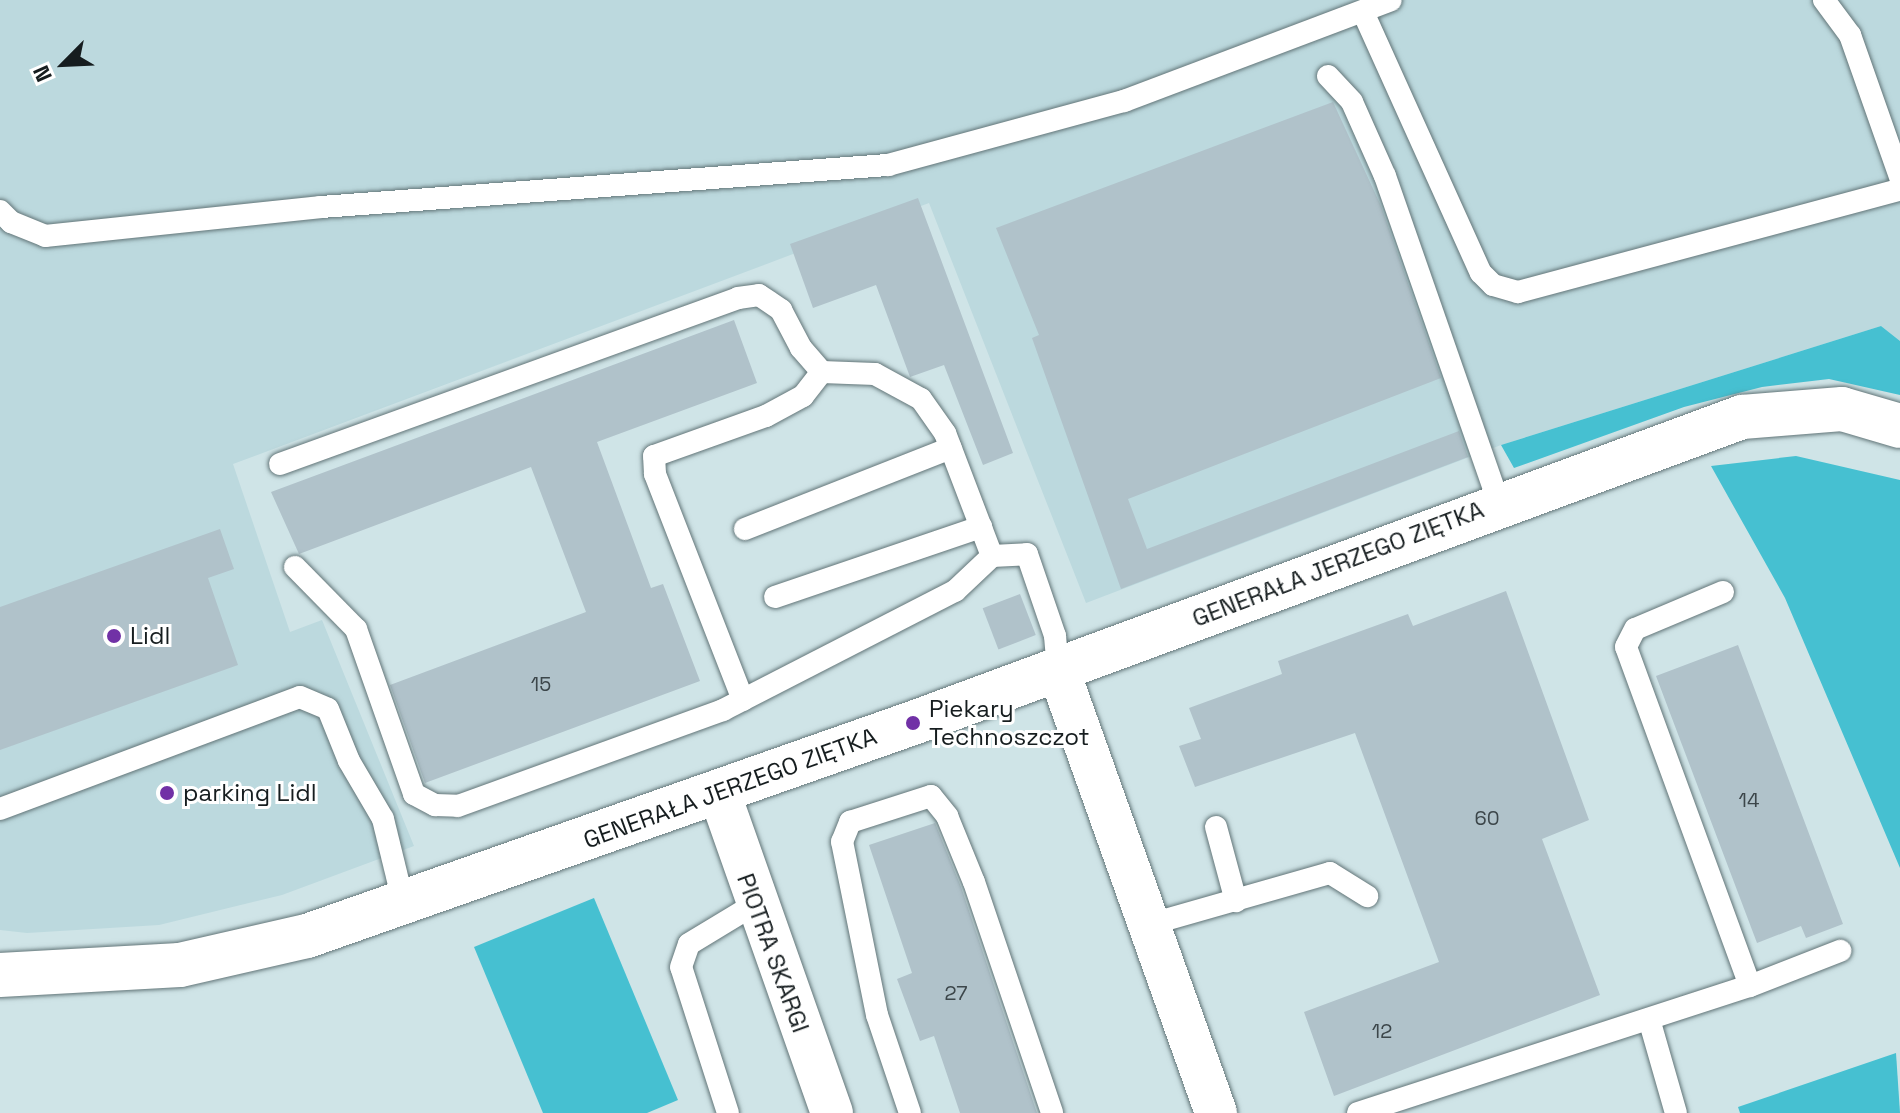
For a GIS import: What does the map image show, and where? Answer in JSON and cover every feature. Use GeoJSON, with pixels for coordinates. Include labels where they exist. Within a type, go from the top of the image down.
{"type":"FeatureCollection","features":[{"type":"Feature","properties":{"kind":"street","name":"GENERAŁA JERZEGO ZIĘTKA"},"geometry":{"type":"LineString","coordinates":[[0,975],[180,965],[233,956],[307,936],[719,792],[1058,669],[1499,503],[1742,417],[1842,409],[1900,426]]}},
{"type":"Feature","properties":{"kind":"street"},"geometry":{"type":"LineString","coordinates":[[1058,669],[1216,1113]]}},
{"type":"Feature","properties":{"kind":"street","name":"PIOTRA SKARGI"},"geometry":{"type":"LineString","coordinates":[[719,792],[755,904],[832,1113]]}},
{"type":"Feature","properties":{"kind":"lane"},"geometry":{"type":"LineString","coordinates":[[0,211],[11,222],[45,236],[321,207],[888,165],[1124,101],[1391,0]]}},
{"type":"Feature","properties":{"kind":"lane"},"geometry":{"type":"LineString","coordinates":[[1824,0],[1850,35],[1900,177]]}},
{"type":"Feature","properties":{"kind":"lane"},"geometry":{"type":"LineString","coordinates":[[1363,12],[1481,273],[1493,285],[1518,292],[1900,190]]}},
{"type":"Feature","properties":{"kind":"lane"},"geometry":{"type":"LineString","coordinates":[[1328,76],[1352,102],[1385,176],[1499,503]]}},
{"type":"Feature","properties":{"kind":"lane"},"geometry":{"type":"LineString","coordinates":[[280,464],[738,298],[759,295],[781,310],[801,348],[822,372],[875,374],[921,399],[951,448],[992,556]]}},
{"type":"Feature","properties":{"kind":"lane"},"geometry":{"type":"LineString","coordinates":[[743,700],[655,474],[654,456],[766,416],[803,396],[822,372]]}},
{"type":"Feature","properties":{"kind":"lane"},"geometry":{"type":"LineString","coordinates":[[745,529],[951,448]]}},
{"type":"Feature","properties":{"kind":"lane"},"geometry":{"type":"LineString","coordinates":[[775,597],[981,527]]}},
{"type":"Feature","properties":{"kind":"lane"},"geometry":{"type":"LineString","coordinates":[[295,567],[356,629],[402,767],[422,802],[458,806],[743,700],[955,591],[992,556],[1027,554],[1055,636],[1058,669]]}},
{"type":"Feature","properties":{"kind":"lane"},"geometry":{"type":"LineString","coordinates":[[1723,592],[1635,629],[1626,647],[1750,986]]}},
{"type":"Feature","properties":{"kind":"lane"},"geometry":{"type":"LineString","coordinates":[[0,809],[300,697],[328,709],[349,761],[383,819],[403,901]]}},
{"type":"Feature","properties":{"kind":"lane"},"geometry":{"type":"LineString","coordinates":[[910,1113],[877,1015],[842,842],[850,822],[931,796],[947,816],[974,882],[1052,1113]]}},
{"type":"Feature","properties":{"kind":"lane"},"geometry":{"type":"LineString","coordinates":[[1216,827],[1236,901]]}},
{"type":"Feature","properties":{"kind":"lane"},"geometry":{"type":"LineString","coordinates":[[1151,924],[1330,873],[1367,896]]}},
{"type":"Feature","properties":{"kind":"lane"},"geometry":{"type":"LineString","coordinates":[[728,1113],[681,967],[689,944],[755,904]]}},
{"type":"Feature","properties":{"kind":"lane"},"geometry":{"type":"LineString","coordinates":[[1358,1113],[1750,986],[1840,951]]}},
{"type":"Feature","properties":{"kind":"lane"},"geometry":{"type":"LineString","coordinates":[[1649,1019],[1676,1113]]}},
{"type":"Feature","properties":{"kind":"shaded area"},"geometry":{"type":"Polygon","coordinates":[[[0,0],[1900,0],[1900,341],[1881,326],[1501,445],[1086,603],[929,203],[233,464],[290,632],[322,620],[414,846],[282,895],[159,925],[27,933],[0,930],[0,0]]]}},
{"type":"Feature","properties":{"kind":"shaded area"},"geometry":{"type":"Polygon","coordinates":[[[1881,326],[1900,341],[1900,395],[1829,379],[1762,387],[1684,407],[1514,468],[1501,445],[1881,326]]]}},
{"type":"Feature","properties":{"kind":"shaded area"},"geometry":{"type":"Polygon","coordinates":[[[1796,456],[1900,480],[1900,868],[1785,598],[1711,466],[1796,456]]]}},
{"type":"Feature","properties":{"kind":"shaded area"},"geometry":{"type":"Polygon","coordinates":[[[594,898],[678,1100],[647,1113],[543,1113],[474,947],[594,898]]]}},
{"type":"Feature","properties":{"kind":"shaded area"},"geometry":{"type":"Polygon","coordinates":[[[1896,1053],[1900,1113],[1740,1113],[1738,1107],[1896,1053]]]}},
{"type":"Feature","properties":{"kind":"building"},"geometry":{"type":"Polygon","coordinates":[[[1333,102],[1381,206],[1441,378],[1128,499],[1147,549],[1459,431],[1468,457],[1121,589],[1032,338],[1039,335],[996,228],[1333,102]]]}},
{"type":"Feature","properties":{"kind":"building"},"geometry":{"type":"Polygon","coordinates":[[[918,198],[1013,453],[983,465],[944,365],[910,377],[876,285],[813,308],[790,244],[918,198]]]}},
{"type":"Feature","properties":{"kind":"building"},"geometry":{"type":"Polygon","coordinates":[[[734,320],[757,383],[597,442],[651,588],[663,584],[700,681],[425,783],[390,685],[586,612],[531,467],[299,554],[271,492],[734,320]]]}},
{"type":"Feature","properties":{"kind":"building","name":"Lidl"},"geometry":{"type":"Polygon","coordinates":[[[220,529],[234,569],[208,578],[238,665],[0,750],[0,607],[220,529]]]}},
{"type":"Feature","properties":{"kind":"building"},"geometry":{"type":"Polygon","coordinates":[[[1506,591],[1589,820],[1542,839],[1600,995],[1334,1096],[1304,1012],[1439,962],[1355,733],[1195,787],[1179,746],[1201,739],[1189,708],[1282,674],[1278,661],[1408,614],[1413,626],[1506,591]]]}},
{"type":"Feature","properties":{"kind":"building"},"geometry":{"type":"Polygon","coordinates":[[[1020,594],[1036,635],[998,649],[983,608],[1020,594]]]}},
{"type":"Feature","properties":{"kind":"building"},"geometry":{"type":"Polygon","coordinates":[[[1738,645],[1843,924],[1806,938],[1801,926],[1757,943],[1656,676],[1738,645]]]}},
{"type":"Feature","properties":{"kind":"building"},"geometry":{"type":"Polygon","coordinates":[[[935,823],[961,887],[1037,1113],[960,1113],[934,1036],[920,1041],[897,979],[912,973],[869,845],[935,823]]]}},
{"type":"Feature","properties":{"kind":"place","name":"Lidl"},"geometry":{"type":"Point","coordinates":[114,636]}},
{"type":"Feature","properties":{"kind":"place","name":"Piekary Technoszczot"},"geometry":{"type":"Point","coordinates":[913,723]}},
{"type":"Feature","properties":{"kind":"place","name":"parking Lidl"},"geometry":{"type":"Point","coordinates":[167,793]}}]}
